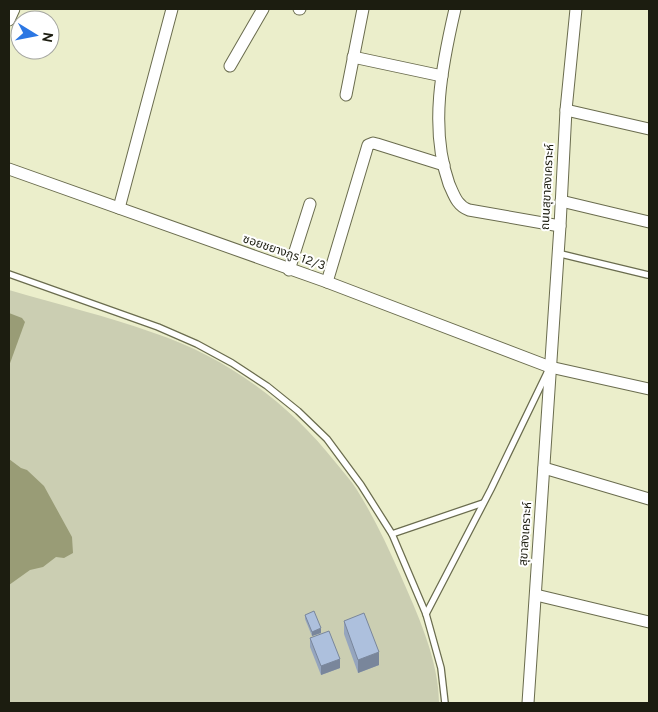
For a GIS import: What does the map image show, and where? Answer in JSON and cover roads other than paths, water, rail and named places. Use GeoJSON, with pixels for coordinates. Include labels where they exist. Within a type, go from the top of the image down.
{"type":"FeatureCollection","features":[{"type":"Feature","properties":{"kind":"street"},"geometry":{"type":"LineString","coordinates":[[9,20],[14,9]]}},
{"type":"Feature","properties":{"kind":"street"},"geometry":{"type":"LineString","coordinates":[[119,208],[172,9]]}},
{"type":"Feature","properties":{"kind":"street"},"geometry":{"type":"LineString","coordinates":[[230,66],[264,9]]}},
{"type":"Feature","properties":{"kind":"street"},"geometry":{"type":"LineString","coordinates":[[346,95],[363,9]]}},
{"type":"Feature","properties":{"kind":"street"},"geometry":{"type":"LineString","coordinates":[[455,9],[442,76],[439,113],[440,148],[456,200],[464,208],[560,226]]}},
{"type":"Feature","properties":{"kind":"street","name":"ถนนสุขาสงเคราะห์"},"geometry":{"type":"LineString","coordinates":[[550,367],[566,110],[576,9]]}},
{"type":"Feature","properties":{"kind":"street"},"geometry":{"type":"LineString","coordinates":[[353,57],[442,76]]}},
{"type":"Feature","properties":{"kind":"street"},"geometry":{"type":"LineString","coordinates":[[566,110],[649,129]]}},
{"type":"Feature","properties":{"kind":"street"},"geometry":{"type":"LineString","coordinates":[[327,282],[370,144],[377,144],[444,165]]}},
{"type":"Feature","properties":{"kind":"street","name":"ซอยชยางกูร 12/3"},"geometry":{"type":"LineString","coordinates":[[9,169],[327,282],[550,367],[649,389]]}},
{"type":"Feature","properties":{"kind":"street"},"geometry":{"type":"LineString","coordinates":[[561,202],[649,222]]}},
{"type":"Feature","properties":{"kind":"street"},"geometry":{"type":"LineString","coordinates":[[289,270],[310,204]]}},
{"type":"Feature","properties":{"kind":"street","name":"สุขาสงเคราะห์"},"geometry":{"type":"LineString","coordinates":[[528,703],[550,367]]}},
{"type":"Feature","properties":{"kind":"street"},"geometry":{"type":"LineString","coordinates":[[544,468],[649,499]]}},
{"type":"Feature","properties":{"kind":"street"},"geometry":{"type":"LineString","coordinates":[[536,595],[649,622]]}},
{"type":"Feature","properties":{"kind":"lane"},"geometry":{"type":"LineString","coordinates":[[557,253],[648,276]]}},
{"type":"Feature","properties":{"kind":"lane"},"geometry":{"type":"LineString","coordinates":[[9,274],[166,330],[197,344],[232,363],[267,386],[298,411],[326,439],[361,485],[392,534],[426,614],[441,668],[445,703]]}},
{"type":"Feature","properties":{"kind":"lane"},"geometry":{"type":"LineString","coordinates":[[426,614],[550,367]]}},
{"type":"Feature","properties":{"kind":"lane"},"geometry":{"type":"LineString","coordinates":[[392,534],[483,502]]}}]}
